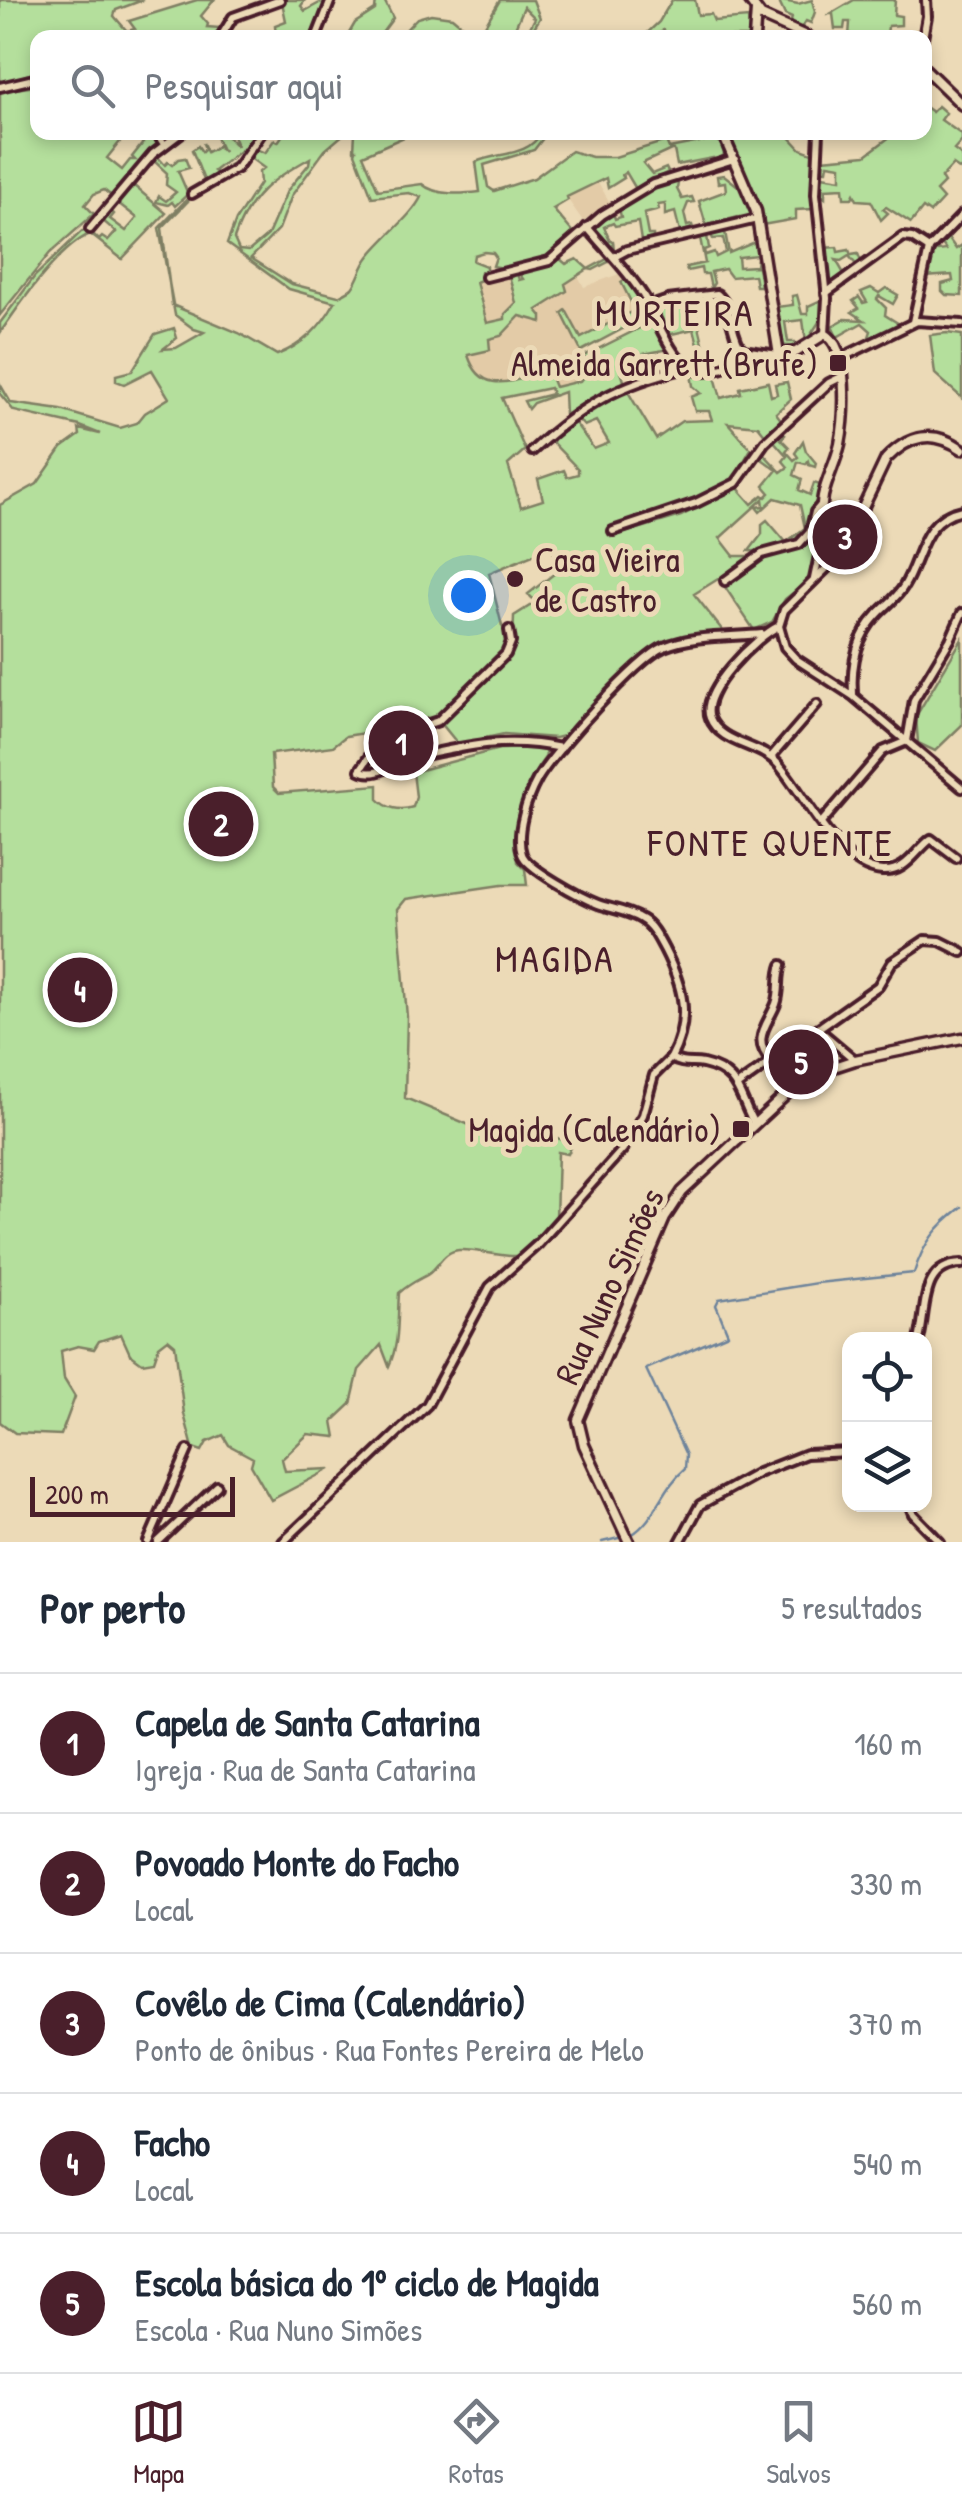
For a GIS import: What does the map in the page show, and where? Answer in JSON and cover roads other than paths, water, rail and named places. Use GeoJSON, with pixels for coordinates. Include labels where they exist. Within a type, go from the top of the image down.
{"type":"FeatureCollection","features":[{"type":"Feature","properties":{"kind":"street"},"geometry":{"type":"LineString","coordinates":[[225,30],[232,17],[280,0]]}},
{"type":"Feature","properties":{"kind":"street"},"geometry":{"type":"LineString","coordinates":[[319,30],[331,0]]}},
{"type":"Feature","properties":{"kind":"street"},"geometry":{"type":"LineString","coordinates":[[750,0],[756,12],[791,30]]}},
{"type":"Feature","properties":{"kind":"street"},"geometry":{"type":"LineString","coordinates":[[924,30],[926,0]]}},
{"type":"Feature","properties":{"kind":"street"},"geometry":{"type":"LineString","coordinates":[[755,30],[756,12]]}},
{"type":"Feature","properties":{"kind":"street"},"geometry":{"type":"LineString","coordinates":[[932,76],[962,105]]}},
{"type":"Feature","properties":{"kind":"street"},"geometry":{"type":"LineString","coordinates":[[0,86],[30,80]]}},
{"type":"Feature","properties":{"kind":"street"},"geometry":{"type":"LineString","coordinates":[[161,140],[164,144]]}},
{"type":"Feature","properties":{"kind":"street"},"geometry":{"type":"LineString","coordinates":[[90,229],[170,140]]}},
{"type":"Feature","properties":{"kind":"street"},"geometry":{"type":"LineString","coordinates":[[192,194],[237,168],[256,140]]}},
{"type":"Feature","properties":{"kind":"street"},"geometry":{"type":"LineString","coordinates":[[726,140],[757,219],[778,355]]}},
{"type":"Feature","properties":{"kind":"street"},"geometry":{"type":"LineString","coordinates":[[819,140],[816,194],[826,293],[825,334]]}},
{"type":"Feature","properties":{"kind":"street"},"geometry":{"type":"LineString","coordinates":[[486,277],[549,261],[587,228],[653,184],[734,159]]}},
{"type":"Feature","properties":{"kind":"street"},"geometry":{"type":"LineString","coordinates":[[913,322],[930,249],[962,216]]}},
{"type":"Feature","properties":{"kind":"street"},"geometry":{"type":"LineString","coordinates":[[614,257],[627,250],[757,219]]}},
{"type":"Feature","properties":{"kind":"street"},"geometry":{"type":"LineString","coordinates":[[587,228],[650,306],[669,344],[688,367],[698,373],[728,367],[742,350]]}},
{"type":"Feature","properties":{"kind":"street"},"geometry":{"type":"LineString","coordinates":[[826,293],[903,237],[930,249]]}},
{"type":"Feature","properties":{"kind":"street"},"geometry":{"type":"LineString","coordinates":[[650,306],[717,294],[725,302],[742,350],[778,355],[804,348],[825,334]]}},
{"type":"Feature","properties":{"kind":"street"},"geometry":{"type":"LineString","coordinates":[[841,358],[913,322],[962,324]]}},
{"type":"Feature","properties":{"kind":"street"},"geometry":{"type":"LineString","coordinates":[[814,580],[822,504],[841,438],[844,410],[841,358],[832,338],[825,334]]}},
{"type":"Feature","properties":{"kind":"street"},"geometry":{"type":"LineString","coordinates":[[532,452],[592,402],[627,386],[688,367]]}},
{"type":"Feature","properties":{"kind":"street"},"geometry":{"type":"LineString","coordinates":[[613,532],[696,503],[736,483],[766,442],[829,383],[842,377]]}},
{"type":"Feature","properties":{"kind":"street"},"geometry":{"type":"LineString","coordinates":[[962,449],[942,437],[931,436],[912,438],[898,447],[886,459],[841,554],[788,603],[780,626],[781,639],[789,653],[853,696],[962,788]]}},
{"type":"Feature","properties":{"kind":"street"},"geometry":{"type":"LineString","coordinates":[[725,581],[762,554],[800,544],[822,504]]}},
{"type":"Feature","properties":{"kind":"street"},"geometry":{"type":"LineString","coordinates":[[853,696],[854,658],[866,630],[904,586],[932,526],[947,514],[962,510]]}},
{"type":"Feature","properties":{"kind":"street"},"geometry":{"type":"LineString","coordinates":[[820,551],[841,554]]}},
{"type":"Feature","properties":{"kind":"street"},"geometry":{"type":"LineString","coordinates":[[907,741],[914,700],[962,613]]}},
{"type":"Feature","properties":{"kind":"street"},"geometry":{"type":"LineString","coordinates":[[283,1542],[429,1402],[488,1290],[546,1236],[622,1150],[643,1115],[654,1075],[671,1058],[678,1044],[683,992],[651,928],[638,917],[585,898],[532,866],[522,854],[529,799],[540,776],[641,663],[660,649],[683,642],[762,634],[780,626]]}},
{"type":"Feature","properties":{"kind":"street"},"geometry":{"type":"LineString","coordinates":[[509,630],[511,642],[506,654],[438,720],[396,736],[369,757],[360,770],[374,774],[408,759],[498,740],[562,748]]}},
{"type":"Feature","properties":{"kind":"street"},"geometry":{"type":"LineString","coordinates":[[762,634],[710,697],[708,712],[713,724],[725,735],[771,757],[843,850],[876,870],[901,868],[929,840],[956,858]]}},
{"type":"Feature","properties":{"kind":"street"},"geometry":{"type":"LineString","coordinates":[[771,757],[817,704]]}},
{"type":"Feature","properties":{"kind":"street"},"geometry":{"type":"LineString","coordinates":[[822,823],[883,751],[907,741]]}},
{"type":"Feature","properties":{"kind":"street"},"geometry":{"type":"LineString","coordinates":[[738,1085],[878,986],[892,962],[924,940],[940,941],[962,952]]}},
{"type":"Feature","properties":{"kind":"street"},"geometry":{"type":"LineString","coordinates":[[771,1061],[762,1050],[760,1039],[777,1000],[782,964]]}},
{"type":"Feature","properties":{"kind":"street"},"geometry":{"type":"LineString","coordinates":[[818,1029],[855,1060]]}},
{"type":"Feature","properties":{"kind":"street","name":"Rua Nuno Simões"},"geometry":{"type":"LineString","coordinates":[[625,1541],[578,1424],[581,1409],[670,1208],[754,1122],[806,1076],[855,1060],[962,1038]]}},
{"type":"Feature","properties":{"kind":"street"},"geometry":{"type":"LineString","coordinates":[[671,1058],[679,1063],[710,1066],[738,1085],[754,1122]]}},
{"type":"Feature","properties":{"kind":"street"},"geometry":{"type":"LineString","coordinates":[[921,1332],[931,1280],[945,1266],[962,1264]]}},
{"type":"Feature","properties":{"kind":"street"},"geometry":{"type":"LineString","coordinates":[[148,1542],[188,1450]]}},
{"type":"Feature","properties":{"kind":"street"},"geometry":{"type":"LineString","coordinates":[[680,1542],[700,1506],[758,1473],[806,1454],[842,1452]]}},
{"type":"Feature","properties":{"kind":"street"},"geometry":{"type":"LineString","coordinates":[[158,1542],[217,1486]]}},
{"type":"Feature","properties":{"kind":"street"},"geometry":{"type":"LineString","coordinates":[[916,1512],[940,1542]]}},
{"type":"Feature","properties":{"kind":"waterway"},"geometry":{"type":"LineString","coordinates":[[631,1535],[647,1521],[685,1469],[686,1455],[646,1369],[728,1334],[716,1305],[719,1299],[914,1273],[932,1236],[962,1207]]}},
{"type":"Feature","properties":{"kind":"waterway"},"geometry":{"type":"LineString","coordinates":[[602,1542],[623,1537]]}},
{"type":"Feature","properties":{"kind":"place","name":"Almeida Garrett (Brufe)"},"geometry":{"type":"Point","coordinates":[838,363]}},
{"type":"Feature","properties":{"kind":"place","name":"Covêlo de Cima (Calendário)"},"geometry":{"type":"Point","coordinates":[845,537]}},
{"type":"Feature","properties":{"kind":"place","name":"Casa Vieira de Castro"},"geometry":{"type":"Point","coordinates":[515,579]}},
{"type":"Feature","properties":{"kind":"place","name":"Capela de Santa Catarina"},"geometry":{"type":"Point","coordinates":[401,743]}},
{"type":"Feature","properties":{"kind":"place","name":"Povoado Monte do Facho"},"geometry":{"type":"Point","coordinates":[221,824]}},
{"type":"Feature","properties":{"kind":"place","name":"Facho"},"geometry":{"type":"Point","coordinates":[80,990]}},
{"type":"Feature","properties":{"kind":"place","name":"Escola básica do 1º ciclo de Magida"},"geometry":{"type":"Point","coordinates":[801,1062]}},
{"type":"Feature","properties":{"kind":"place","name":"Magida (Calendário)"},"geometry":{"type":"Point","coordinates":[741,1129]}},
{"type":"Feature","properties":{"kind":"district","name":"MURTEIRA"},"geometry":{"type":"Point","coordinates":[675,312]}},
{"type":"Feature","properties":{"kind":"district","name":"FONTE QUENTE"},"geometry":{"type":"Point","coordinates":[771,842]}},
{"type":"Feature","properties":{"kind":"district","name":"MAGIDA"},"geometry":{"type":"Point","coordinates":[555,958]}}]}
